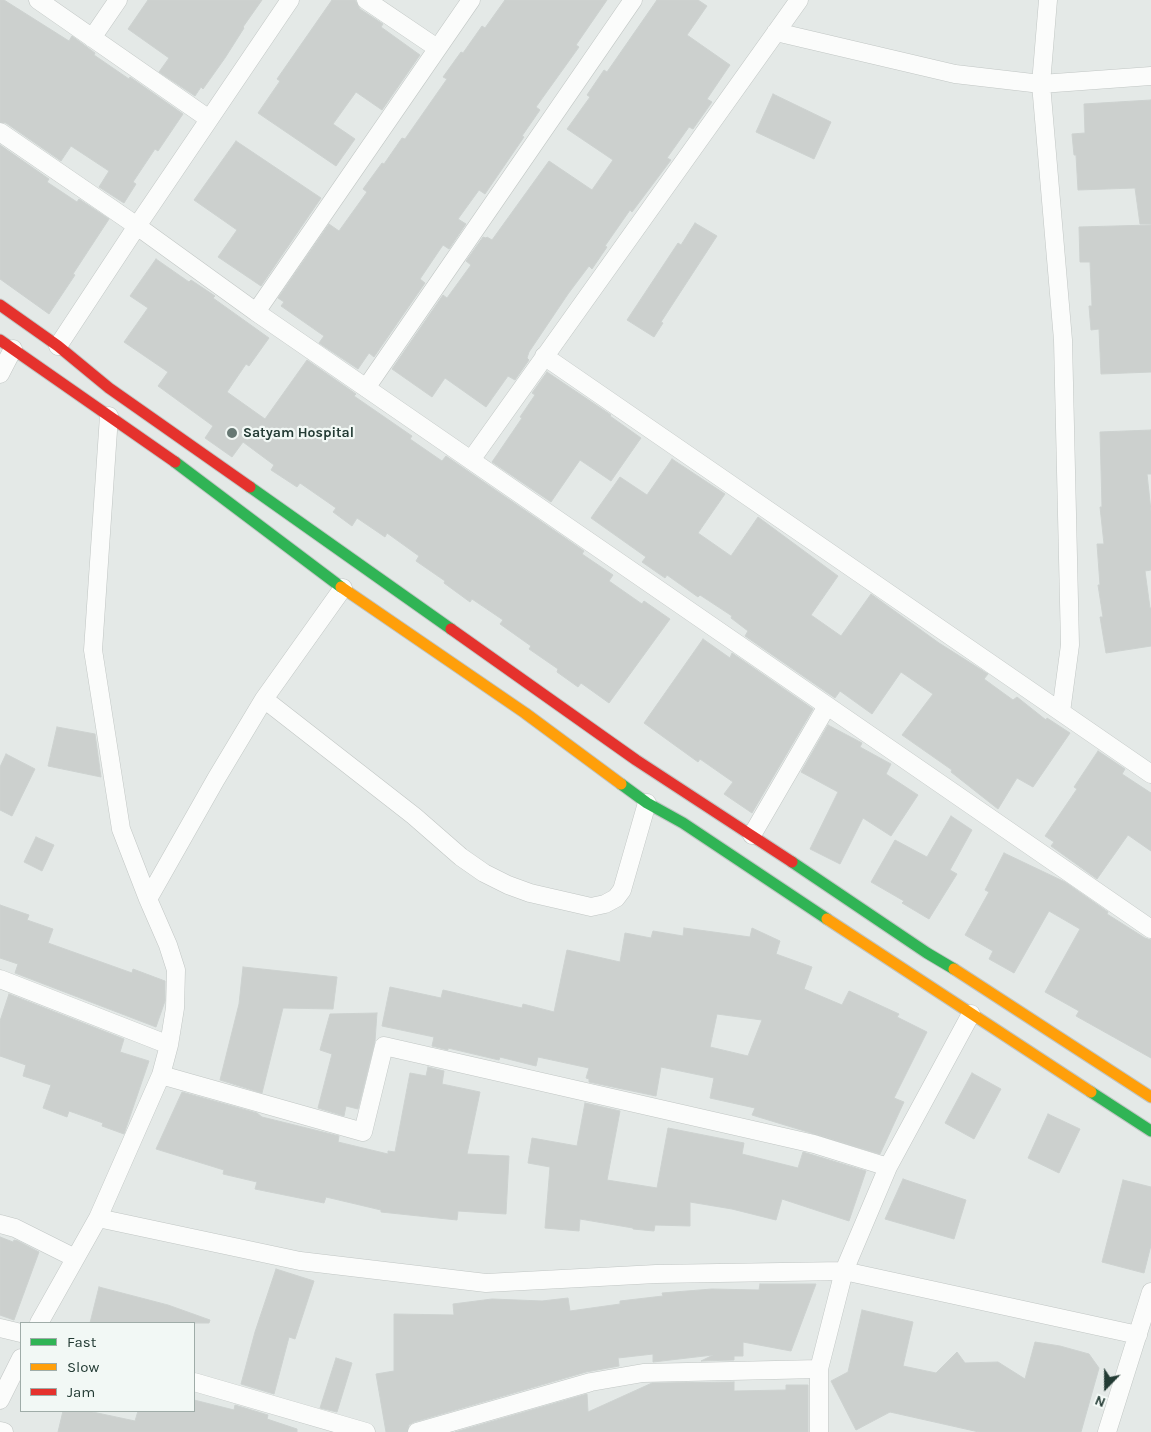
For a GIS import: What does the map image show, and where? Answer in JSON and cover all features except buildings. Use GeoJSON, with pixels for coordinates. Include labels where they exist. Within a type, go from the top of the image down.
{"type":"FeatureCollection","features":[{"type":"Feature","properties":{"kind":"street"},"geometry":{"type":"LineString","coordinates":[[38,0],[209,119]]}},
{"type":"Feature","properties":{"kind":"street"},"geometry":{"type":"LineString","coordinates":[[92,38],[118,0]]}},
{"type":"Feature","properties":{"kind":"street"},"geometry":{"type":"LineString","coordinates":[[58,346],[290,0]]}},
{"type":"Feature","properties":{"kind":"street"},"geometry":{"type":"LineString","coordinates":[[366,0],[437,48]]}},
{"type":"Feature","properties":{"kind":"street"},"geometry":{"type":"LineString","coordinates":[[256,312],[471,0]]}},
{"type":"Feature","properties":{"kind":"street"},"geometry":{"type":"LineString","coordinates":[[366,388],[633,0]]}},
{"type":"Feature","properties":{"kind":"street"},"geometry":{"type":"LineString","coordinates":[[471,460],[798,0]]}},
{"type":"Feature","properties":{"kind":"street"},"geometry":{"type":"LineString","coordinates":[[1048,0],[1041,84],[1063,340],[1070,645],[1061,712]]}},
{"type":"Feature","properties":{"kind":"street"},"geometry":{"type":"LineString","coordinates":[[776,32],[955,74],[1041,84],[1151,76]]}},
{"type":"Feature","properties":{"kind":"street"},"geometry":{"type":"LineString","coordinates":[[0,132],[137,226],[256,312],[1151,929]]}},
{"type":"Feature","properties":{"kind":"street"},"geometry":{"type":"LineString","coordinates":[[0,305],[58,346],[109,388],[628,754],[752,835],[919,964],[971,1014],[1151,1131]]}},
{"type":"Feature","properties":{"kind":"street"},"geometry":{"type":"LineString","coordinates":[[0,374],[6,344],[183,468],[343,588],[525,713],[647,803],[919,964],[979,984],[1151,1097]]}},
{"type":"Feature","properties":{"kind":"street"},"geometry":{"type":"LineString","coordinates":[[544,356],[1151,774]]}},
{"type":"Feature","properties":{"kind":"street"},"geometry":{"type":"LineString","coordinates":[[40,1322],[98,1218],[117,1176],[160,1075],[169,1044],[175,1008],[176,970],[168,945],[121,829],[93,650],[109,416]]}},
{"type":"Feature","properties":{"kind":"street"},"geometry":{"type":"LineString","coordinates":[[148,899],[264,698],[343,588]]}},
{"type":"Feature","properties":{"kind":"street"},"geometry":{"type":"LineString","coordinates":[[264,698],[414,816],[461,858],[484,873],[530,893],[590,907],[605,904],[616,898],[622,890],[647,803]]}},
{"type":"Feature","properties":{"kind":"street"},"geometry":{"type":"LineString","coordinates":[[752,835],[827,706]]}},
{"type":"Feature","properties":{"kind":"street"},"geometry":{"type":"LineString","coordinates":[[0,979],[169,1044]]}},
{"type":"Feature","properties":{"kind":"street"},"geometry":{"type":"LineString","coordinates":[[818,1432],[818,1369],[846,1266],[888,1167],[971,1014]]}},
{"type":"Feature","properties":{"kind":"street"},"geometry":{"type":"LineString","coordinates":[[160,1075],[362,1132],[384,1046],[814,1144],[888,1167]]}},
{"type":"Feature","properties":{"kind":"street"},"geometry":{"type":"LineString","coordinates":[[98,1218],[300,1261],[486,1283],[846,1266],[1140,1329]]}},
{"type":"Feature","properties":{"kind":"street"},"geometry":{"type":"LineString","coordinates":[[0,1224],[15,1228],[75,1258]]}},
{"type":"Feature","properties":{"kind":"street"},"geometry":{"type":"LineString","coordinates":[[1107,1432],[1150,1297]]}},
{"type":"Feature","properties":{"kind":"street"},"geometry":{"type":"LineString","coordinates":[[0,1328],[20,1333]]}},
{"type":"Feature","properties":{"kind":"street"},"geometry":{"type":"LineString","coordinates":[[0,1400],[20,1360]]}},
{"type":"Feature","properties":{"kind":"street"},"geometry":{"type":"LineString","coordinates":[[417,1432],[591,1382],[643,1373],[818,1369]]}},
{"type":"Feature","properties":{"kind":"street"},"geometry":{"type":"LineString","coordinates":[[195,1382],[366,1432]]}},
{"type":"Feature","properties":{"kind":"traffic: fast"},"geometry":{"type":"LineString","coordinates":[[175,462],[341,587]]}},
{"type":"Feature","properties":{"kind":"traffic: fast"},"geometry":{"type":"LineString","coordinates":[[250,487],[451,629]]}},
{"type":"Feature","properties":{"kind":"traffic: fast"},"geometry":{"type":"LineString","coordinates":[[621,784],[647,803],[683,823],[827,919]]}},
{"type":"Feature","properties":{"kind":"traffic: fast"},"geometry":{"type":"LineString","coordinates":[[792,862],[927,953],[954,969]]}},
{"type":"Feature","properties":{"kind":"traffic: fast"},"geometry":{"type":"LineString","coordinates":[[1091,1092],[1151,1131]]}},
{"type":"Feature","properties":{"kind":"traffic: slow"},"geometry":{"type":"LineString","coordinates":[[341,587],[525,713],[621,784]]}},
{"type":"Feature","properties":{"kind":"traffic: slow"},"geometry":{"type":"LineString","coordinates":[[827,919],[1091,1092]]}},
{"type":"Feature","properties":{"kind":"traffic: slow"},"geometry":{"type":"LineString","coordinates":[[954,969],[1151,1097]]}},
{"type":"Feature","properties":{"kind":"traffic: jam"},"geometry":{"type":"LineString","coordinates":[[0,305],[58,346],[109,388],[250,487]]}},
{"type":"Feature","properties":{"kind":"traffic: jam"},"geometry":{"type":"LineString","coordinates":[[0,340],[175,462]]}},
{"type":"Feature","properties":{"kind":"traffic: jam"},"geometry":{"type":"LineString","coordinates":[[451,629],[636,760],[792,862]]}},
{"type":"Feature","properties":{"kind":"place","name":"Satyam Hospital"},"geometry":{"type":"Point","coordinates":[232,433]}}]}
